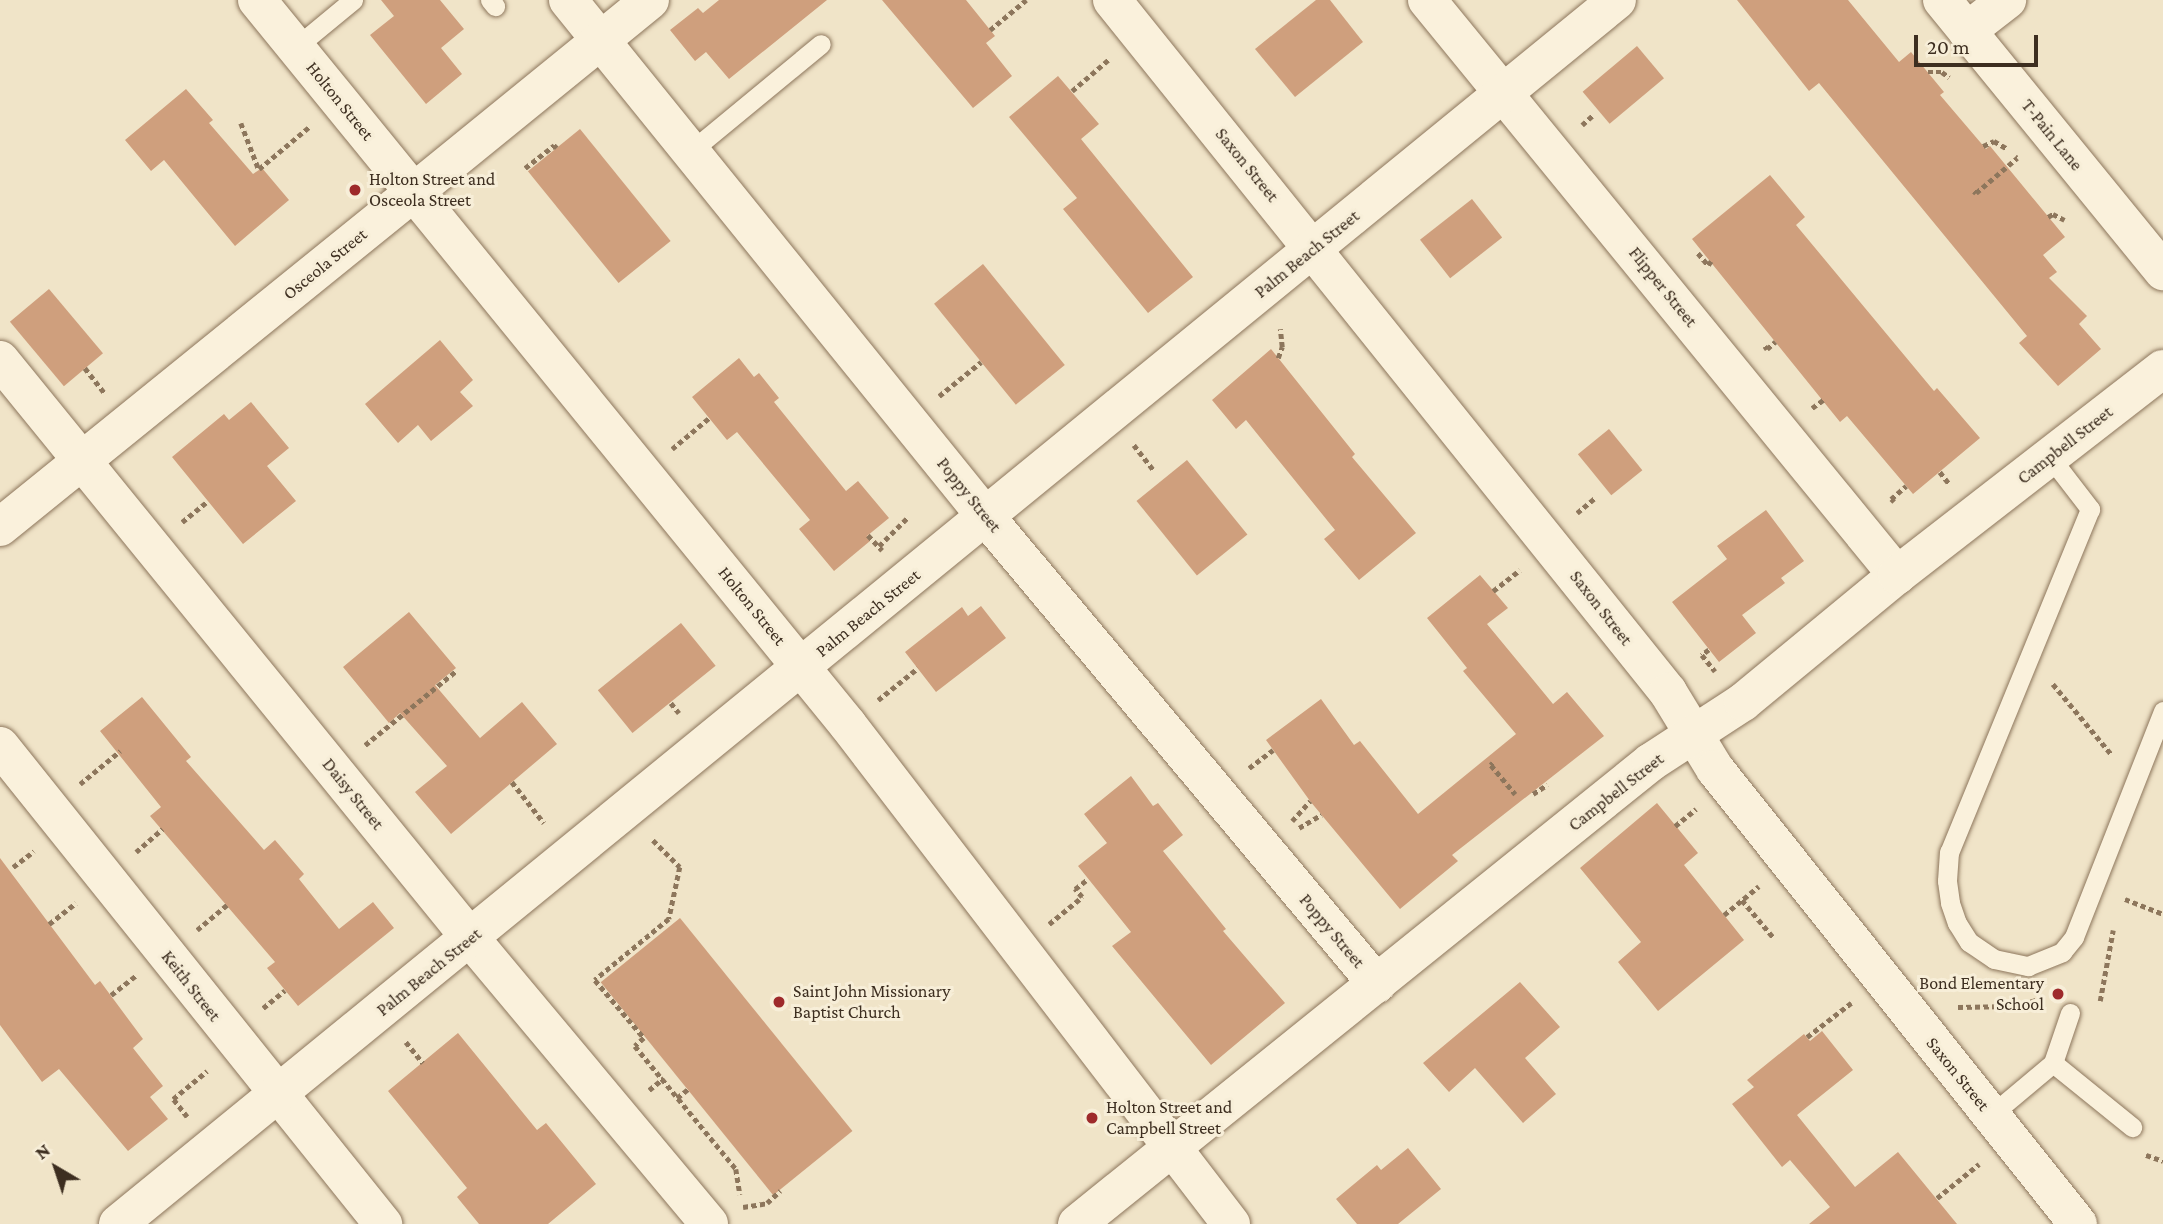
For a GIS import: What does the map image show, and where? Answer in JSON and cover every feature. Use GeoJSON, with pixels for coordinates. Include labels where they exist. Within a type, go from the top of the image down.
{"type":"FeatureCollection","features":[{"type":"Feature","properties":{"kind":"street","name":"Holton Street"},"geometry":{"type":"LineString","coordinates":[[257,0],[802,667],[1231,1224]]}},
{"type":"Feature","properties":{"kind":"street","name":"Poppy Street"},"geometry":{"type":"LineString","coordinates":[[568,0],[986,517],[1377,984]]}},
{"type":"Feature","properties":{"kind":"street","name":"Osceola Street"},"geometry":{"type":"LineString","coordinates":[[0,527],[650,0]]}},
{"type":"Feature","properties":{"kind":"street","name":"Saxon Street"},"geometry":{"type":"LineString","coordinates":[[1112,0],[1314,248],[1668,692],[1715,769],[2076,1223]]}},
{"type":"Feature","properties":{"kind":"street","name":"Flipper Street"},"geometry":{"type":"LineString","coordinates":[[1427,0],[1897,575]]}},
{"type":"Feature","properties":{"kind":"street","name":"Palm Beach Street"},"geometry":{"type":"LineString","coordinates":[[118,1224],[471,939],[1617,0]]}},
{"type":"Feature","properties":{"kind":"street","name":"T-Pain Lane"},"geometry":{"type":"LineString","coordinates":[[1942,0],[2163,271]]}},
{"type":"Feature","properties":{"kind":"street"},"geometry":{"type":"LineString","coordinates":[[1967,31],[2007,0]]}},
{"type":"Feature","properties":{"kind":"street","name":"Daisy Street"},"geometry":{"type":"LineString","coordinates":[[0,360],[471,939],[709,1224]]}},
{"type":"Feature","properties":{"kind":"street","name":"Campbell Street"},"geometry":{"type":"LineString","coordinates":[[1077,1224],[1651,762],[1743,702],[1897,575],[2163,369]]}},
{"type":"Feature","properties":{"kind":"street","name":"Keith Street"},"geometry":{"type":"LineString","coordinates":[[0,746],[383,1224]]}},
{"type":"Feature","properties":{"kind":"lane"},"geometry":{"type":"LineString","coordinates":[[296,47],[345,3]]}},
{"type":"Feature","properties":{"kind":"lane"},"geometry":{"type":"LineString","coordinates":[[691,151],[821,44]]}},
{"type":"Feature","properties":{"kind":"lane"},"geometry":{"type":"LineString","coordinates":[[2050,457],[2090,509],[1949,852],[1947,881],[1957,923],[1969,942],[1994,959],[2028,966],[2062,952],[2074,937],[2163,710]]}},
{"type":"Feature","properties":{"kind":"lane"},"geometry":{"type":"LineString","coordinates":[[1991,1115],[2053,1063],[2070,1013]]}},
{"type":"Feature","properties":{"kind":"lane"},"geometry":{"type":"LineString","coordinates":[[2053,1063],[2133,1128]]}},
{"type":"Feature","properties":{"kind":"path"},"geometry":{"type":"LineString","coordinates":[[990,30],[1026,0]]}},
{"type":"Feature","properties":{"kind":"path"},"geometry":{"type":"LineString","coordinates":[[1072,91],[1109,60]]}},
{"type":"Feature","properties":{"kind":"path"},"geometry":{"type":"LineString","coordinates":[[1928,72],[1942,72],[1954,81]]}},
{"type":"Feature","properties":{"kind":"path"},"geometry":{"type":"LineString","coordinates":[[1588,120],[1593,115]]}},
{"type":"Feature","properties":{"kind":"path"},"geometry":{"type":"LineString","coordinates":[[241,123],[259,169],[310,126]]}},
{"type":"Feature","properties":{"kind":"path"},"geometry":{"type":"LineString","coordinates":[[1974,191],[1976,193],[2017,158],[1998,142],[1983,146]]}},
{"type":"Feature","properties":{"kind":"path"},"geometry":{"type":"LineString","coordinates":[[525,168],[555,145],[557,148]]}},
{"type":"Feature","properties":{"kind":"path"},"geometry":{"type":"LineString","coordinates":[[2048,217],[2058,215],[2069,222]]}},
{"type":"Feature","properties":{"kind":"path"},"geometry":{"type":"LineString","coordinates":[[1698,253],[1708,265],[1711,261]]}},
{"type":"Feature","properties":{"kind":"path"},"geometry":{"type":"LineString","coordinates":[[909,421],[981,362]]}},
{"type":"Feature","properties":{"kind":"path"},"geometry":{"type":"LineString","coordinates":[[1897,506],[1891,499],[1906,486]]}},
{"type":"Feature","properties":{"kind":"path"},"geometry":{"type":"LineString","coordinates":[[879,546],[908,517]]}},
{"type":"Feature","properties":{"kind":"path"},"geometry":{"type":"LineString","coordinates":[[1493,591],[1525,565]]}},
{"type":"Feature","properties":{"kind":"path"},"geometry":{"type":"LineString","coordinates":[[1697,659],[1709,650]]}},
{"type":"Feature","properties":{"kind":"path"},"geometry":{"type":"LineString","coordinates":[[1702,655],[1715,671],[1726,674]]}},
{"type":"Feature","properties":{"kind":"path"},"geometry":{"type":"LineString","coordinates":[[2030,657],[2116,761]]}},
{"type":"Feature","properties":{"kind":"path"},"geometry":{"type":"LineString","coordinates":[[848,725],[918,668]]}},
{"type":"Feature","properties":{"kind":"path"},"geometry":{"type":"LineString","coordinates":[[334,770],[456,670]]}},
{"type":"Feature","properties":{"kind":"path"},"geometry":{"type":"LineString","coordinates":[[49,808],[120,751]]}},
{"type":"Feature","properties":{"kind":"path"},"geometry":{"type":"LineString","coordinates":[[1493,763],[1491,765],[1515,794]]}},
{"type":"Feature","properties":{"kind":"path"},"geometry":{"type":"LineString","coordinates":[[512,782],[571,857]]}},
{"type":"Feature","properties":{"kind":"path"},"geometry":{"type":"LineString","coordinates":[[1533,794],[1547,785]]}},
{"type":"Feature","properties":{"kind":"path"},"geometry":{"type":"LineString","coordinates":[[1310,801],[1290,828],[1321,815]]}},
{"type":"Feature","properties":{"kind":"path"},"geometry":{"type":"LineString","coordinates":[[1675,826],[1698,808]]}},
{"type":"Feature","properties":{"kind":"path"},"geometry":{"type":"LineString","coordinates":[[625,812],[680,867],[669,919],[638,948],[595,980],[644,1038],[635,1046],[736,1169],[741,1208],[767,1203],[780,1191]]}},
{"type":"Feature","properties":{"kind":"path"},"geometry":{"type":"LineString","coordinates":[[1019,949],[1082,897],[1075,889],[1088,879]]}},
{"type":"Feature","properties":{"kind":"path"},"geometry":{"type":"LineString","coordinates":[[1724,915],[1760,886]]}},
{"type":"Feature","properties":{"kind":"path"},"geometry":{"type":"LineString","coordinates":[[2121,910],[2130,886]]}},
{"type":"Feature","properties":{"kind":"path"},"geometry":{"type":"LineString","coordinates":[[2125,899],[2163,914]]}},
{"type":"Feature","properties":{"kind":"path"},"geometry":{"type":"LineString","coordinates":[[1742,900],[1773,937]]}},
{"type":"Feature","properties":{"kind":"path"},"geometry":{"type":"LineString","coordinates":[[2099,1004],[2117,921]]}},
{"type":"Feature","properties":{"kind":"path"},"geometry":{"type":"LineString","coordinates":[[1807,1037],[1852,1002]]}},
{"type":"Feature","properties":{"kind":"path"},"geometry":{"type":"LineString","coordinates":[[212,1148],[173,1099],[238,1045]]}},
{"type":"Feature","properties":{"kind":"path"},"geometry":{"type":"LineString","coordinates":[[650,1089],[663,1078]]}},
{"type":"Feature","properties":{"kind":"path"},"geometry":{"type":"LineString","coordinates":[[677,1098],[688,1089]]}},
{"type":"Feature","properties":{"kind":"path"},"geometry":{"type":"LineString","coordinates":[[1937,1198],[1980,1163]]}},
{"type":"Feature","properties":{"kind":"building"},"geometry":{"type":"Polygon","coordinates":[[[381,0],[440,0],[464,29],[441,48],[462,74],[426,104],[370,35],[394,16],[381,0]]]}},
{"type":"Feature","properties":{"kind":"building"},"geometry":{"type":"Polygon","coordinates":[[[719,0],[827,0],[729,79],[706,52],[695,61],[670,30],[698,8],[703,13],[719,0]]]}},
{"type":"Feature","properties":{"kind":"building"},"geometry":{"type":"Polygon","coordinates":[[[882,0],[966,0],[995,36],[986,43],[1012,76],[973,108],[882,0]]]}},
{"type":"Feature","properties":{"kind":"building"},"geometry":{"type":"Polygon","coordinates":[[[1316,0],[1330,0],[1363,42],[1295,97],[1255,49],[1316,0]]]}},
{"type":"Feature","properties":{"kind":"building"},"geometry":{"type":"Polygon","coordinates":[[[1737,0],[1848,0],[1899,62],[1911,52],[1944,92],[1940,95],[1986,149],[1990,146],[2065,237],[2043,255],[2057,272],[2049,278],[2087,316],[2079,324],[2101,349],[2058,386],[2019,343],[2027,336],[1819,83],[1809,91],[1737,0]]]}},
{"type":"Feature","properties":{"kind":"building"},"geometry":{"type":"Polygon","coordinates":[[[1637,46],[1664,78],[1610,124],[1583,92],[1637,46]]]}},
{"type":"Feature","properties":{"kind":"building"},"geometry":{"type":"Polygon","coordinates":[[[1058,76],[1099,124],[1081,139],[1193,277],[1148,313],[1063,209],[1077,198],[1009,117],[1058,76]]]}},
{"type":"Feature","properties":{"kind":"building"},"geometry":{"type":"Polygon","coordinates":[[[186,89],[213,120],[209,123],[253,174],[262,168],[289,200],[235,246],[164,160],[151,171],[125,140],[186,89]]]}},
{"type":"Feature","properties":{"kind":"building"},"geometry":{"type":"Polygon","coordinates":[[[580,129],[671,241],[619,283],[528,171],[580,129]]]}},
{"type":"Feature","properties":{"kind":"building"},"geometry":{"type":"Polygon","coordinates":[[[1770,175],[1805,217],[1796,225],[1934,391],[1937,388],[1980,438],[1913,494],[1847,416],[1840,422],[1692,239],[1770,175]]]}},
{"type":"Feature","properties":{"kind":"building"},"geometry":{"type":"Polygon","coordinates":[[[1472,199],[1502,238],[1450,278],[1420,240],[1472,199]]]}},
{"type":"Feature","properties":{"kind":"building"},"geometry":{"type":"Polygon","coordinates":[[[983,264],[1065,365],[1016,405],[934,304],[983,264]]]}},
{"type":"Feature","properties":{"kind":"building"},"geometry":{"type":"Polygon","coordinates":[[[49,289],[103,353],[64,386],[10,322],[49,289]]]}},
{"type":"Feature","properties":{"kind":"building"},"geometry":{"type":"Polygon","coordinates":[[[440,340],[473,380],[460,392],[473,406],[431,441],[418,425],[398,443],[365,404],[440,340]]]}},
{"type":"Feature","properties":{"kind":"building"},"geometry":{"type":"Polygon","coordinates":[[[1271,349],[1355,454],[1352,457],[1416,533],[1359,580],[1324,539],[1335,530],[1246,420],[1236,429],[1212,400],[1271,349]]]}},
{"type":"Feature","properties":{"kind":"building"},"geometry":{"type":"Polygon","coordinates":[[[739,358],[754,377],[759,373],[779,398],[774,402],[846,491],[858,481],[889,518],[867,536],[870,541],[834,571],[799,529],[810,520],[737,432],[727,440],[692,397],[739,358]]]}},
{"type":"Feature","properties":{"kind":"building"},"geometry":{"type":"Polygon","coordinates":[[[251,402],[289,448],[267,466],[296,501],[243,544],[172,457],[224,414],[229,420],[251,402]]]}},
{"type":"Feature","properties":{"kind":"building"},"geometry":{"type":"Polygon","coordinates":[[[1609,429],[1642,470],[1611,495],[1578,454],[1609,429]]]}},
{"type":"Feature","properties":{"kind":"building"},"geometry":{"type":"Polygon","coordinates":[[[1187,460],[1247,535],[1197,576],[1136,501],[1187,460]]]}},
{"type":"Feature","properties":{"kind":"building"},"geometry":{"type":"Polygon","coordinates":[[[1766,510],[1804,561],[1781,578],[1785,583],[1742,615],[1756,633],[1719,662],[1672,602],[1727,559],[1717,546],[1766,510]]]}},
{"type":"Feature","properties":{"kind":"building"},"geometry":{"type":"Polygon","coordinates":[[[1480,575],[1508,608],[1487,624],[1553,704],[1567,692],[1604,736],[1452,855],[1458,861],[1400,909],[1310,801],[1266,740],[1321,699],[1354,745],[1360,741],[1418,814],[1516,734],[1463,671],[1467,668],[1427,618],[1480,575]]]}},
{"type":"Feature","properties":{"kind":"building"},"geometry":{"type":"Polygon","coordinates":[[[981,606],[1006,638],[936,692],[905,652],[962,607],[968,616],[981,606]]]}},
{"type":"Feature","properties":{"kind":"building"},"geometry":{"type":"Polygon","coordinates":[[[409,612],[456,668],[435,685],[480,738],[522,702],[557,744],[451,834],[415,792],[447,766],[400,713],[389,723],[343,667],[409,612]]]}},
{"type":"Feature","properties":{"kind":"building"},"geometry":{"type":"Polygon","coordinates":[[[681,623],[716,666],[632,733],[598,690],[681,623]]]}},
{"type":"Feature","properties":{"kind":"building"},"geometry":{"type":"Polygon","coordinates":[[[142,697],[191,757],[186,761],[264,850],[275,840],[304,874],[299,879],[339,929],[373,902],[394,928],[298,1006],[267,968],[275,962],[150,816],[161,807],[100,731],[142,697]]]}},
{"type":"Feature","properties":{"kind":"building"},"geometry":{"type":"Polygon","coordinates":[[[1131,776],[1153,806],[1158,803],[1183,835],[1163,851],[1226,929],[1223,931],[1285,1003],[1211,1065],[1112,946],[1131,932],[1078,866],[1107,843],[1084,814],[1131,776]]]}},
{"type":"Feature","properties":{"kind":"building"},"geometry":{"type":"Polygon","coordinates":[[[1657,803],[1698,853],[1684,865],[1744,940],[1658,1011],[1618,962],[1641,942],[1580,868],[1657,803]]]}},
{"type":"Feature","properties":{"kind":"building"},"geometry":{"type":"Polygon","coordinates":[[[0,858],[95,985],[100,981],[143,1039],[133,1048],[163,1086],[150,1097],[168,1119],[128,1151],[59,1069],[42,1082],[0,1025],[0,858]]]}},
{"type":"Feature","properties":{"kind":"building"},"geometry":{"type":"Polygon","coordinates":[[[680,918],[852,1131],[773,1195],[601,982],[680,918]]]}},
{"type":"Feature","properties":{"kind":"building"},"geometry":{"type":"Polygon","coordinates":[[[1520,982],[1560,1027],[1525,1058],[1556,1094],[1523,1123],[1475,1068],[1449,1092],[1423,1063],[1520,982]]]}},
{"type":"Feature","properties":{"kind":"building"},"geometry":{"type":"Polygon","coordinates":[[[1822,1031],[1853,1070],[1797,1115],[1855,1187],[1898,1152],[1957,1224],[1809,1224],[1830,1207],[1790,1160],[1782,1167],[1732,1104],[1754,1087],[1747,1080],[1804,1034],[1810,1041],[1822,1031]]]}},
{"type":"Feature","properties":{"kind":"building"},"geometry":{"type":"Polygon","coordinates":[[[458,1033],[537,1130],[546,1123],[596,1184],[548,1224],[479,1224],[457,1197],[467,1188],[388,1091],[458,1033]]]}},
{"type":"Feature","properties":{"kind":"building"},"geometry":{"type":"Polygon","coordinates":[[[1408,1148],[1441,1189],[1398,1224],[1357,1224],[1336,1199],[1377,1165],[1381,1170],[1408,1148]]]}},
{"type":"Feature","properties":{"kind":"place","name":"Holton Street and Osceola Street"},"geometry":{"type":"Point","coordinates":[355,190]}},
{"type":"Feature","properties":{"kind":"place","name":"Bond Elementary School"},"geometry":{"type":"Point","coordinates":[2058,994]}},
{"type":"Feature","properties":{"kind":"place","name":"Saint John Missionary Baptist Church"},"geometry":{"type":"Point","coordinates":[779,1002]}},
{"type":"Feature","properties":{"kind":"place","name":"Holton Street and Campbell Street"},"geometry":{"type":"Point","coordinates":[1092,1118]}}]}
